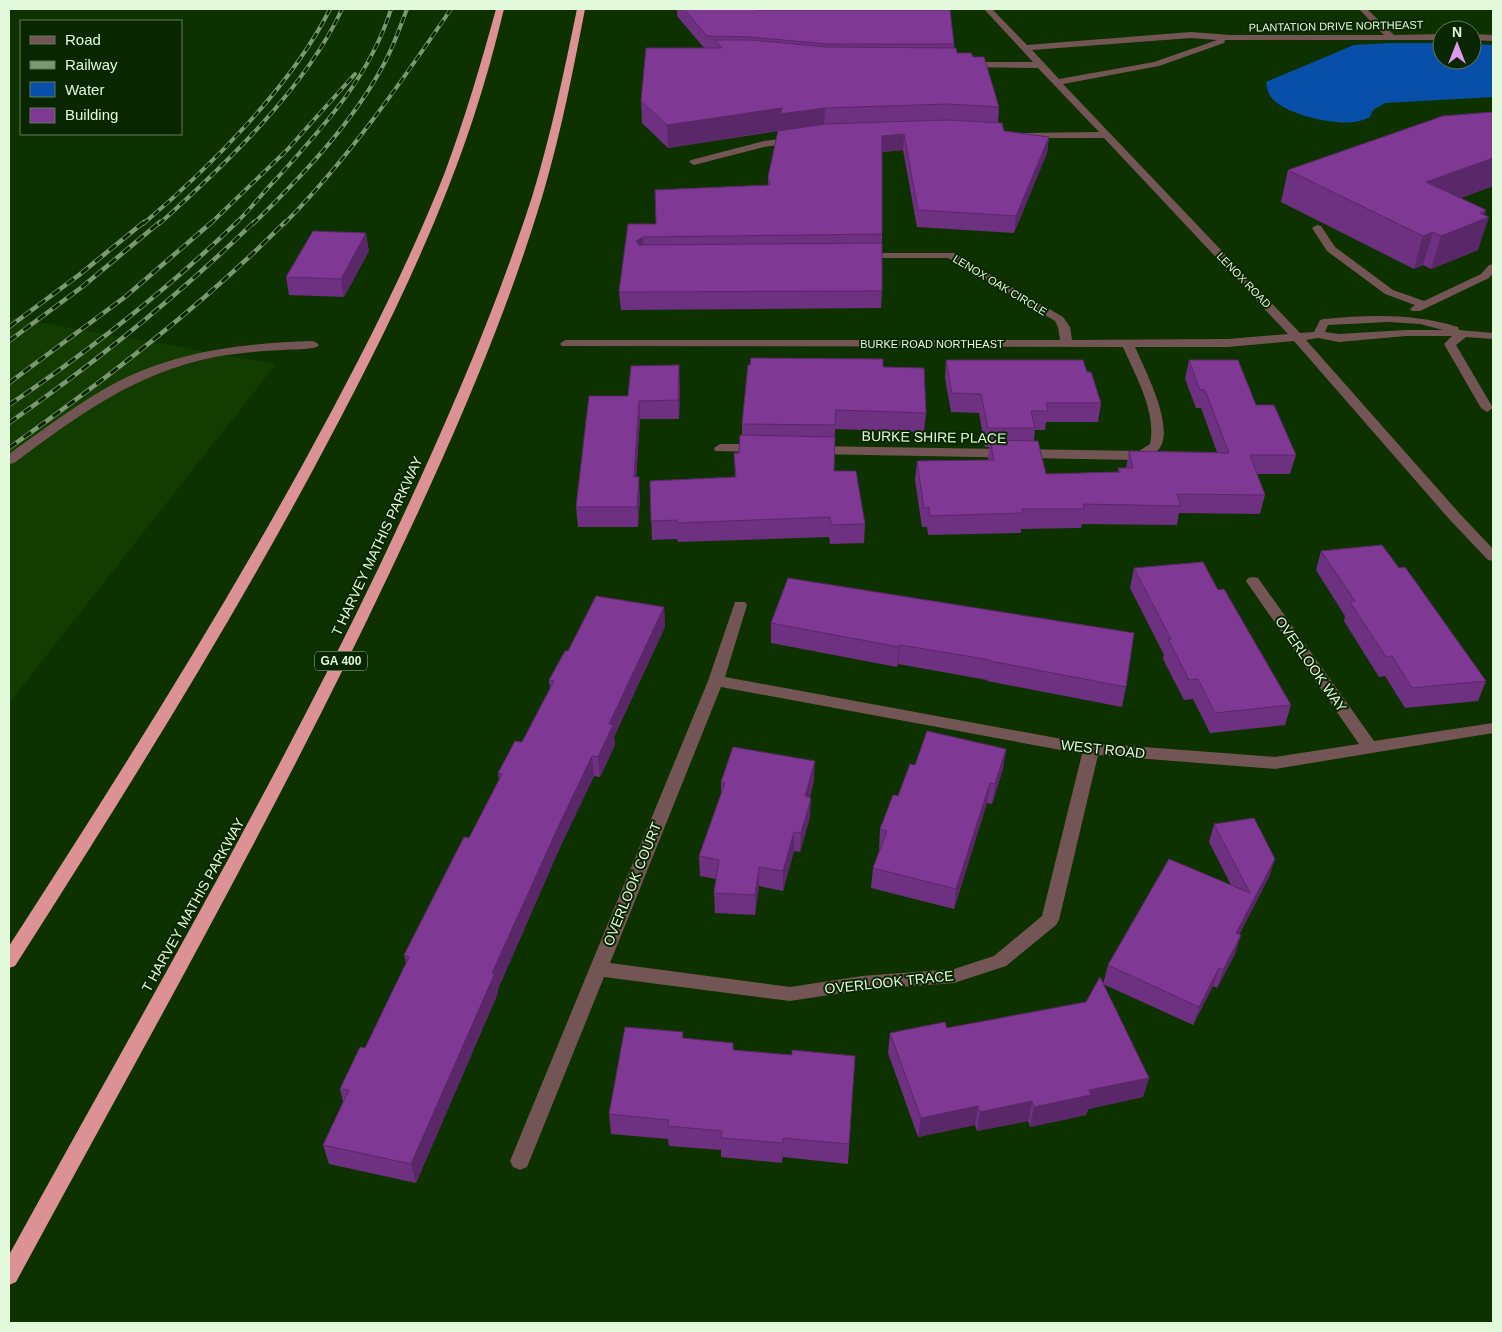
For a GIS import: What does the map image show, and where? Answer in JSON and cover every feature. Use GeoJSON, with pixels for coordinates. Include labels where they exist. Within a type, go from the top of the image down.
{"type":"FeatureCollection","features":[{"type":"Feature","properties":{"kind":"highway"},"geometry":{"type":"LineString","coordinates":[[9,961],[144,748],[231,606],[351,386],[395,299],[429,223],[455,158],[476,100],[500,9]]}},
{"type":"Feature","properties":{"kind":"highway","name":"T HARVEY MATHIS PARKWAY"},"geometry":{"type":"LineString","coordinates":[[9,1274],[287,766],[362,619],[420,494],[483,347],[528,226],[563,100],[581,9]]}},
{"type":"Feature","properties":{"kind":"street","name":"LENOX ROAD"},"geometry":{"type":"LineString","coordinates":[[988,9],[1298,338],[1455,517],[1493,557]]}},
{"type":"Feature","properties":{"kind":"street"},"geometry":{"type":"LineString","coordinates":[[1363,9],[1391,37]]}},
{"type":"Feature","properties":{"kind":"street","name":"PLANTATION DRIVE NORTHEAST"},"geometry":{"type":"LineString","coordinates":[[1025,48],[1191,36],[1230,38],[1432,37]]}},
{"type":"Feature","properties":{"kind":"street"},"geometry":{"type":"LineString","coordinates":[[1170,37],[1189,52]]}},
{"type":"Feature","properties":{"kind":"street","name":"PLANTATION DRIVE NORTHEAST"},"geometry":{"type":"LineString","coordinates":[[1056,82],[1156,64],[1230,38]]}},
{"type":"Feature","properties":{"kind":"street"},"geometry":{"type":"LineString","coordinates":[[955,65],[1041,65]]}},
{"type":"Feature","properties":{"kind":"street"},"geometry":{"type":"LineString","coordinates":[[1013,136],[1106,135]]}},
{"type":"Feature","properties":{"kind":"street"},"geometry":{"type":"LineString","coordinates":[[694,162],[764,144],[807,139]]}},
{"type":"Feature","properties":{"kind":"street"},"geometry":{"type":"LineString","coordinates":[[1317,228],[1331,249],[1389,292],[1424,305]]}},
{"type":"Feature","properties":{"kind":"street","name":"LENOX OAK CIRCLE"},"geometry":{"type":"LineString","coordinates":[[851,256],[950,255],[1059,319],[1064,327],[1067,344]]}},
{"type":"Feature","properties":{"kind":"street"},"geometry":{"type":"LineString","coordinates":[[1400,317],[1485,276],[1493,267]]}},
{"type":"Feature","properties":{"kind":"street"},"geometry":{"type":"LineString","coordinates":[[1318,335],[1324,322],[1400,317],[1431,321],[1464,332],[1493,336]]}},
{"type":"Feature","properties":{"kind":"street"},"geometry":{"type":"LineString","coordinates":[[1370,319],[1384,335]]}},
{"type":"Feature","properties":{"kind":"street"},"geometry":{"type":"LineString","coordinates":[[1464,332],[1450,344],[1486,408]]}},
{"type":"Feature","properties":{"kind":"street","name":"BURKE ROAD NORTHEAST"},"geometry":{"type":"LineString","coordinates":[[566,344],[1228,343],[1318,335],[1339,338],[1464,332]]}},
{"type":"Feature","properties":{"kind":"street","name":"BURKE SHIRE PLACE"},"geometry":{"type":"LineString","coordinates":[[799,449],[1123,456],[1144,454],[1156,446],[1159,436],[1158,421],[1127,343]]}},
{"type":"Feature","properties":{"kind":"street"},"geometry":{"type":"LineString","coordinates":[[9,460],[91,402],[124,383],[175,363],[225,351],[273,345],[313,345]]}},
{"type":"Feature","properties":{"kind":"street"},"geometry":{"type":"LineString","coordinates":[[720,448],[770,449]]}},
{"type":"Feature","properties":{"kind":"street","name":"OVERLOOK WAY"},"geometry":{"type":"LineString","coordinates":[[1253,581],[1370,747]]}},
{"type":"Feature","properties":{"kind":"street","name":"OVERLOOK COURT"},"geometry":{"type":"LineString","coordinates":[[520,1161],[716,681],[740,605]]}},
{"type":"Feature","properties":{"kind":"street","name":"WEST ROAD"},"geometry":{"type":"LineString","coordinates":[[716,681],[1091,750],[1275,763],[1493,728]]}},
{"type":"Feature","properties":{"kind":"street","name":"OVERLOOK TRACE"},"geometry":{"type":"LineString","coordinates":[[598,969],[790,994],[862,983],[954,976],[1000,961],[1050,920],[1091,750]]}},
{"type":"Feature","properties":{"kind":"shaded area"},"geometry":{"type":"Polygon","coordinates":[[[9,317],[276,364],[9,703],[9,317]]]}},
{"type":"Feature","properties":{"kind":"water"},"geometry":{"type":"Polygon","coordinates":[[[1432,43],[1432,70],[1482,70],[1482,44],[1493,45],[1493,97],[1385,103],[1373,110],[1370,117],[1357,122],[1346,123],[1298,114],[1278,103],[1269,94],[1266,82],[1354,45],[1432,43]]]}},
{"type":"Feature","properties":{"kind":"building"},"geometry":{"type":"Polygon","coordinates":[[[684,9],[950,10],[954,44],[827,44],[750,37],[707,36],[684,9]]]}},
{"type":"Feature","properties":{"kind":"building"},"geometry":{"type":"Polygon","coordinates":[[[715,40],[750,40],[827,47],[956,48],[957,53],[971,53],[973,57],[984,57],[999,107],[948,104],[825,108],[780,114],[782,108],[667,125],[641,101],[646,48],[722,48],[715,40]]]}},
{"type":"Feature","properties":{"kind":"building"},"geometry":{"type":"Polygon","coordinates":[[[1493,112],[1493,158],[1426,182],[1486,210],[1480,213],[1489,217],[1441,236],[1433,232],[1423,236],[1288,170],[1443,116],[1493,112]]]}},
{"type":"Feature","properties":{"kind":"building"},"geometry":{"type":"Polygon","coordinates":[[[947,120],[1002,123],[1004,131],[1049,137],[1016,216],[918,210],[904,134],[882,136],[882,234],[643,237],[636,241],[639,245],[882,243],[882,291],[619,292],[628,224],[656,224],[655,190],[770,185],[768,177],[778,131],[825,124],[947,120]]]}},
{"type":"Feature","properties":{"kind":"building"},"geometry":{"type":"Polygon","coordinates":[[[313,231],[366,233],[341,279],[286,277],[313,231]]]}},
{"type":"Feature","properties":{"kind":"building"},"geometry":{"type":"Polygon","coordinates":[[[751,358],[883,359],[883,367],[924,368],[926,413],[836,410],[835,425],[742,424],[748,365],[750,365],[751,358]]]}},
{"type":"Feature","properties":{"kind":"building"},"geometry":{"type":"Polygon","coordinates":[[[946,360],[1083,360],[1087,372],[1091,372],[1101,403],[1046,403],[1048,411],[1031,411],[1035,428],[988,428],[981,394],[952,393],[946,360]]]}},
{"type":"Feature","properties":{"kind":"building"},"geometry":{"type":"Polygon","coordinates":[[[1189,360],[1238,360],[1256,405],[1274,405],[1296,455],[1250,455],[1265,495],[1177,494],[1181,506],[1083,504],[1084,509],[1022,509],[1023,513],[930,516],[929,507],[924,508],[917,461],[994,460],[990,440],[1038,441],[1046,474],[1120,472],[1118,468],[1133,468],[1129,451],[1229,453],[1205,390],[1200,390],[1189,360]]]}},
{"type":"Feature","properties":{"kind":"building"},"geometry":{"type":"Polygon","coordinates":[[[679,365],[678,400],[639,401],[634,477],[639,477],[637,507],[576,507],[589,396],[628,396],[631,366],[679,365]]]}},
{"type":"Feature","properties":{"kind":"building"},"geometry":{"type":"Polygon","coordinates":[[[740,435],[835,437],[834,471],[856,471],[865,524],[831,525],[830,517],[677,523],[677,520],[651,521],[650,481],[736,477],[734,453],[739,453],[740,435]]]}},
{"type":"Feature","properties":{"kind":"building"},"geometry":{"type":"Polygon","coordinates":[[[1382,545],[1399,568],[1405,567],[1486,681],[1412,688],[1392,656],[1386,657],[1350,602],[1355,601],[1321,551],[1382,545]]]}},
{"type":"Feature","properties":{"kind":"building"},"geometry":{"type":"Polygon","coordinates":[[[1203,562],[1218,590],[1224,589],[1291,705],[1215,713],[1198,679],[1189,680],[1168,639],[1171,639],[1134,568],[1203,562]]]}},
{"type":"Feature","properties":{"kind":"building"},"geometry":{"type":"Polygon","coordinates":[[[788,578],[1134,633],[1126,687],[990,660],[900,645],[899,647],[771,623],[788,578]]]}},
{"type":"Feature","properties":{"kind":"building"},"geometry":{"type":"Polygon","coordinates":[[[596,596],[664,607],[609,724],[613,725],[598,757],[592,756],[559,825],[492,973],[495,973],[411,1164],[323,1145],[349,1090],[340,1089],[360,1047],[365,1048],[409,957],[404,955],[464,837],[469,838],[502,774],[498,773],[515,741],[522,742],[554,681],[549,680],[565,651],[568,651],[596,596]]]}},
{"type":"Feature","properties":{"kind":"building"},"geometry":{"type":"Polygon","coordinates":[[[927,731],[1006,749],[995,784],[990,783],[956,889],[873,868],[887,831],[880,829],[893,795],[898,796],[910,764],[915,765],[927,731]]]}},
{"type":"Feature","properties":{"kind":"building"},"geometry":{"type":"Polygon","coordinates":[[[733,747],[815,761],[805,796],[811,798],[801,833],[794,832],[783,871],[759,867],[755,895],[714,893],[719,860],[699,856],[725,783],[721,782],[733,747]]]}},
{"type":"Feature","properties":{"kind":"building"},"geometry":{"type":"Polygon","coordinates":[[[1254,818],[1275,859],[1236,933],[1241,935],[1223,970],[1219,968],[1199,1007],[1108,965],[1169,859],[1250,893],[1214,824],[1254,818]]]}},
{"type":"Feature","properties":{"kind":"building"},"geometry":{"type":"Polygon","coordinates":[[[1100,977],[1149,1078],[1089,1090],[1091,1095],[1034,1107],[1032,1101],[980,1112],[978,1106],[921,1118],[890,1033],[945,1022],[947,1028],[1086,1002],[1100,977]]]}},
{"type":"Feature","properties":{"kind":"building"},"geometry":{"type":"Polygon","coordinates":[[[625,1027],[683,1032],[682,1038],[733,1043],[733,1050],[792,1055],[792,1050],[855,1056],[849,1144],[783,1138],[783,1143],[721,1138],[722,1131],[668,1126],[669,1120],[609,1114],[625,1027]]]}},
{"type":"Feature","properties":{"kind":"railway"},"geometry":{"type":"LineString","coordinates":[[143,224],[195,178],[247,125],[294,68],[330,9]]}},
{"type":"Feature","properties":{"kind":"railway"},"geometry":{"type":"LineString","coordinates":[[159,224],[236,151],[285,96],[307,68],[326,39],[342,9]]}},
{"type":"Feature","properties":{"kind":"railway"},"geometry":{"type":"LineString","coordinates":[[237,222],[313,138],[344,99],[371,56],[391,9]]}},
{"type":"Feature","properties":{"kind":"railway"},"geometry":{"type":"LineString","coordinates":[[253,224],[308,168],[358,106],[385,62],[407,9]]}},
{"type":"Feature","properties":{"kind":"railway"},"geometry":{"type":"LineString","coordinates":[[284,224],[352,147],[393,93],[451,9]]}},
{"type":"Feature","properties":{"kind":"railway"},"geometry":{"type":"LineString","coordinates":[[210,224],[287,150],[355,74]]}},
{"type":"Feature","properties":{"kind":"railway"},"geometry":{"type":"LineString","coordinates":[[9,327],[79,275],[144,222]]}},
{"type":"Feature","properties":{"kind":"railway"},"geometry":{"type":"LineString","coordinates":[[9,341],[82,287],[160,222]]}},
{"type":"Feature","properties":{"kind":"railway"},"geometry":{"type":"LineString","coordinates":[[9,383],[125,297],[212,222]]}},
{"type":"Feature","properties":{"kind":"railway"},"geometry":{"type":"LineString","coordinates":[[9,405],[127,319],[183,272],[237,222]]}},
{"type":"Feature","properties":{"kind":"railway"},"geometry":{"type":"LineString","coordinates":[[9,423],[136,327],[196,276],[254,222]]}},
{"type":"Feature","properties":{"kind":"railway"},"geometry":{"type":"LineString","coordinates":[[9,448],[81,396],[152,341],[220,283],[285,222]]}}]}
